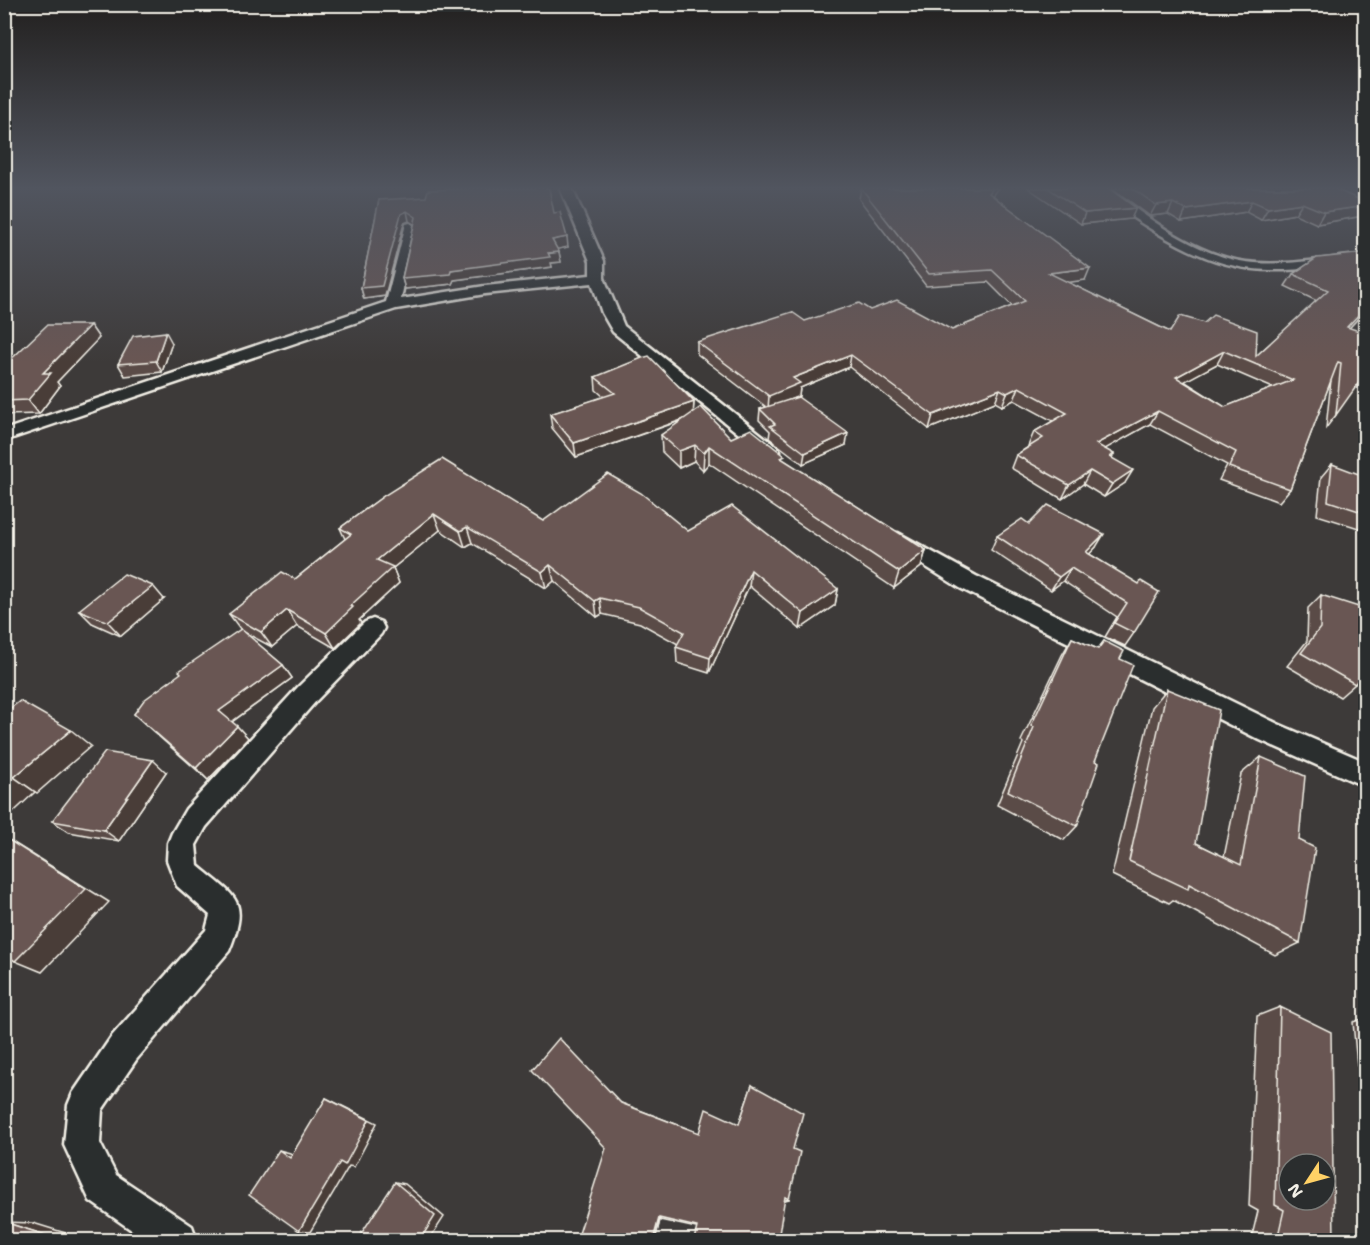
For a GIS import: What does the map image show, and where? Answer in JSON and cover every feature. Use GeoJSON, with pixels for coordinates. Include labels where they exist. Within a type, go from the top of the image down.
{"type":"FeatureCollection","features":[{"type":"Feature","properties":{"kind":"street"},"geometry":{"type":"LineString","coordinates":[[393,305],[406,246]]}},
{"type":"Feature","properties":{"kind":"street"},"geometry":{"type":"LineString","coordinates":[[591,246],[597,261],[597,278],[609,313],[618,329],[675,377],[784,461]]}},
{"type":"Feature","properties":{"kind":"street"},"geometry":{"type":"LineString","coordinates":[[1195,246],[1227,263],[1246,266],[1365,258]]}},
{"type":"Feature","properties":{"kind":"street"},"geometry":{"type":"LineString","coordinates":[[4,436],[393,305],[485,290],[597,278]]}},
{"type":"Feature","properties":{"kind":"street"},"geometry":{"type":"LineString","coordinates":[[883,530],[968,582],[1269,732],[1365,776]]}},
{"type":"Feature","properties":{"kind":"street"},"geometry":{"type":"LineString","coordinates":[[178,1240],[103,1188],[82,1144],[85,1105],[124,1048],[218,940],[226,918],[224,907],[187,876],[181,860],[182,843],[196,818],[307,694],[373,628]]}},
{"type":"Feature","properties":{"kind":"building"},"geometry":{"type":"Polygon","coordinates":[[[370,246],[393,246],[382,286],[361,288],[370,246]]]}},
{"type":"Feature","properties":{"kind":"building"},"geometry":{"type":"Polygon","coordinates":[[[409,246],[556,246],[559,252],[548,253],[550,257],[451,270],[450,274],[402,278],[409,246]]]}},
{"type":"Feature","properties":{"kind":"building"},"geometry":{"type":"Polygon","coordinates":[[[907,246],[1061,246],[1090,268],[1049,273],[1170,332],[1180,316],[1204,323],[1213,315],[1257,331],[1256,356],[1328,290],[1293,274],[1317,258],[1365,253],[1365,308],[1347,327],[1365,333],[1365,374],[1336,415],[1341,363],[1338,362],[1290,489],[1229,467],[1236,452],[1158,411],[1096,444],[1114,454],[1110,457],[1133,470],[1112,484],[1090,471],[1069,485],[1016,455],[1043,438],[1034,432],[1067,413],[1019,387],[1007,393],[1000,389],[933,415],[851,355],[793,378],[800,383],[769,396],[697,342],[792,312],[805,321],[859,303],[870,310],[897,300],[952,330],[1025,301],[992,270],[929,274],[907,246]],[[1224,351],[1176,377],[1225,407],[1293,380],[1224,351]]]}},
{"type":"Feature","properties":{"kind":"building"},"geometry":{"type":"Polygon","coordinates":[[[47,325],[90,325],[43,373],[51,373],[28,400],[4,401],[4,366],[47,325]]]}},
{"type":"Feature","properties":{"kind":"building"},"geometry":{"type":"Polygon","coordinates":[[[166,332],[156,361],[118,364],[133,336],[166,332]]]}},
{"type":"Feature","properties":{"kind":"building"},"geometry":{"type":"Polygon","coordinates":[[[649,356],[694,402],[574,443],[550,414],[615,393],[595,377],[649,356]]]}},
{"type":"Feature","properties":{"kind":"building"},"geometry":{"type":"Polygon","coordinates":[[[798,397],[848,433],[805,453],[770,426],[775,424],[760,409],[798,397]]]}},
{"type":"Feature","properties":{"kind":"building"},"geometry":{"type":"Polygon","coordinates":[[[701,407],[731,438],[751,429],[785,456],[781,458],[926,550],[899,572],[709,446],[704,453],[695,445],[679,451],[661,435],[701,407]]]}},
{"type":"Feature","properties":{"kind":"building"},"geometry":{"type":"Polygon","coordinates":[[[442,459],[543,521],[608,474],[641,493],[688,531],[732,506],[838,589],[803,613],[751,570],[710,658],[676,647],[684,632],[639,607],[600,598],[595,601],[550,565],[542,572],[467,527],[460,531],[434,514],[377,560],[393,567],[350,606],[353,607],[326,633],[287,610],[261,632],[229,614],[282,572],[295,579],[351,534],[340,528],[385,495],[442,459]]]}},
{"type":"Feature","properties":{"kind":"building"},"geometry":{"type":"Polygon","coordinates":[[[1332,464],[1364,476],[1365,513],[1328,501],[1332,464]]]}},
{"type":"Feature","properties":{"kind":"building"},"geometry":{"type":"Polygon","coordinates":[[[1048,505],[1104,534],[1086,552],[1139,584],[1141,581],[1159,592],[1134,633],[1114,623],[1127,603],[1071,568],[1059,577],[997,536],[1022,519],[1029,524],[1048,505]]]}},
{"type":"Feature","properties":{"kind":"building"},"geometry":{"type":"Polygon","coordinates":[[[124,574],[153,586],[108,622],[79,610],[124,574]]]}},
{"type":"Feature","properties":{"kind":"building"},"geometry":{"type":"Polygon","coordinates":[[[1321,595],[1365,609],[1365,669],[1355,684],[1301,653],[1320,628],[1321,595]]]}},
{"type":"Feature","properties":{"kind":"building"},"geometry":{"type":"Polygon","coordinates":[[[241,629],[283,665],[219,711],[237,726],[196,768],[134,714],[144,700],[181,673],[179,671],[241,629]]]}},
{"type":"Feature","properties":{"kind":"building"},"geometry":{"type":"Polygon","coordinates":[[[1072,638],[1098,649],[1104,641],[1124,651],[1120,659],[1133,665],[1095,761],[1099,763],[1077,826],[1008,791],[1034,727],[1031,726],[1072,638]]]}},
{"type":"Feature","properties":{"kind":"building"},"geometry":{"type":"Polygon","coordinates":[[[1167,689],[1219,710],[1196,843],[1241,865],[1261,757],[1305,776],[1299,840],[1315,848],[1300,943],[1189,884],[1188,889],[1129,861],[1167,689]]]}},
{"type":"Feature","properties":{"kind":"building"},"geometry":{"type":"Polygon","coordinates":[[[20,701],[71,730],[4,783],[4,713],[20,701]]]}},
{"type":"Feature","properties":{"kind":"building"},"geometry":{"type":"Polygon","coordinates":[[[105,752],[153,760],[104,830],[52,821],[105,752]]]}},
{"type":"Feature","properties":{"kind":"building"},"geometry":{"type":"Polygon","coordinates":[[[4,837],[86,889],[15,961],[4,954],[4,837]]]}},
{"type":"Feature","properties":{"kind":"building"},"geometry":{"type":"Polygon","coordinates":[[[1280,1007],[1331,1032],[1333,1152],[1277,1152],[1277,1206],[1275,1205],[1280,1007]]]}},
{"type":"Feature","properties":{"kind":"building"},"geometry":{"type":"Polygon","coordinates":[[[559,1038],[621,1103],[699,1133],[706,1109],[739,1124],[752,1085],[803,1113],[793,1149],[800,1152],[789,1199],[785,1197],[778,1240],[694,1240],[697,1227],[659,1218],[653,1240],[577,1240],[606,1148],[532,1070],[559,1038]]]}},
{"type":"Feature","properties":{"kind":"building"},"geometry":{"type":"Polygon","coordinates":[[[326,1098],[369,1120],[345,1165],[340,1162],[299,1231],[249,1195],[279,1150],[290,1158],[326,1098]]]}},
{"type":"Feature","properties":{"kind":"building"},"geometry":{"type":"Polygon","coordinates":[[[395,1182],[435,1216],[420,1240],[357,1240],[395,1182]]]}},
{"type":"Feature","properties":{"kind":"building"},"geometry":{"type":"Polygon","coordinates":[[[1284,1212],[1334,1212],[1334,1240],[1277,1240],[1284,1212]]]}},
{"type":"Feature","properties":{"kind":"building"},"geometry":{"type":"Polygon","coordinates":[[[4,1222],[61,1240],[4,1240],[4,1222]]]}}]}
